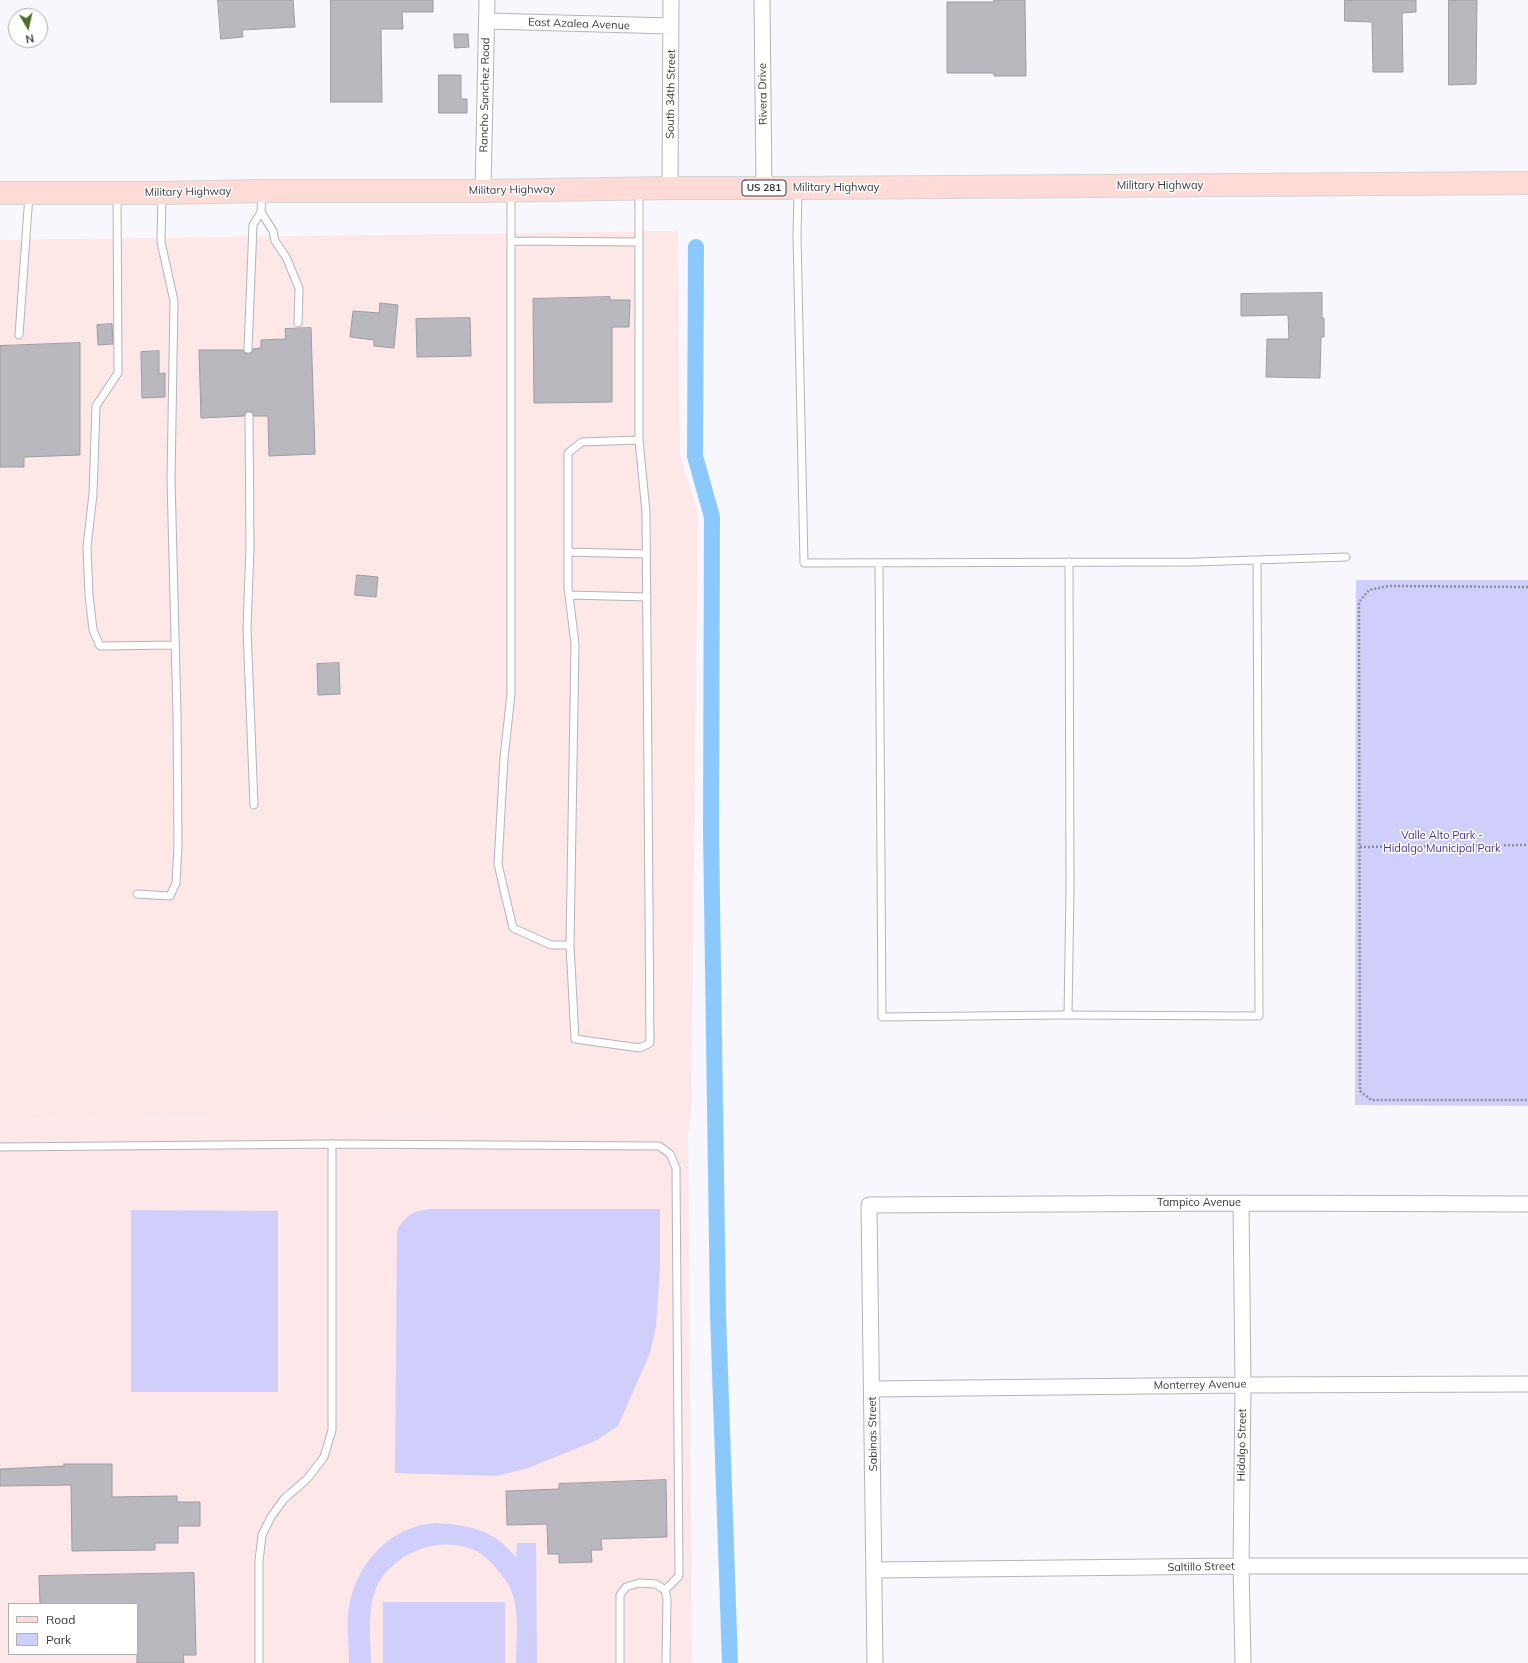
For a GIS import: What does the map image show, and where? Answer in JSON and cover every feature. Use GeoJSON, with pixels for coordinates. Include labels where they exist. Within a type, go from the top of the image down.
{"type":"FeatureCollection","features":[{"type":"Feature","properties":{"kind":"main road","name":"Military Highway"},"geometry":{"type":"LineString","coordinates":[[0,193],[162,193],[262,190],[483,191],[639,188],[1528,183]]}},
{"type":"Feature","properties":{"kind":"street","name":"Rancho Sanchez Road"},"geometry":{"type":"LineString","coordinates":[[483,191],[487,0]]}},
{"type":"Feature","properties":{"kind":"street","name":"South 34th Street"},"geometry":{"type":"LineString","coordinates":[[670,188],[671,0]]}},
{"type":"Feature","properties":{"kind":"street","name":"Rivera Drive"},"geometry":{"type":"LineString","coordinates":[[762,0],[764,188]]}},
{"type":"Feature","properties":{"kind":"street","name":"East Azalea Avenue"},"geometry":{"type":"LineString","coordinates":[[487,21],[671,26]]}},
{"type":"Feature","properties":{"kind":"street","name":"Tampico Avenue"},"geometry":{"type":"LineString","coordinates":[[869,1205],[1240,1203],[1528,1204]]}},
{"type":"Feature","properties":{"kind":"street","name":"Hidalgo Street"},"geometry":{"type":"LineString","coordinates":[[1240,1203],[1243,1385],[1241,1566],[1243,1663]]}},
{"type":"Feature","properties":{"kind":"street","name":"Sabinas Street"},"geometry":{"type":"LineString","coordinates":[[869,1205],[875,1663]]}},
{"type":"Feature","properties":{"kind":"street","name":"Monterrey Avenue"},"geometry":{"type":"LineString","coordinates":[[872,1389],[1528,1384]]}},
{"type":"Feature","properties":{"kind":"street","name":"Saltillo Street"},"geometry":{"type":"LineString","coordinates":[[874,1570],[1241,1566],[1528,1566]]}},
{"type":"Feature","properties":{"kind":"lane"},"geometry":{"type":"LineString","coordinates":[[639,188],[639,440],[646,512],[650,1042],[640,1048],[575,1039],[570,945],[575,644],[569,595],[568,552],[568,453],[582,442],[639,440]]}},
{"type":"Feature","properties":{"kind":"lane"},"geometry":{"type":"LineString","coordinates":[[798,188],[797,235],[804,563],[1195,562],[1346,557]]}},
{"type":"Feature","properties":{"kind":"lane"},"geometry":{"type":"LineString","coordinates":[[248,350],[253,226],[261,212],[262,190]]}},
{"type":"Feature","properties":{"kind":"lane"},"geometry":{"type":"LineString","coordinates":[[511,190],[511,694],[504,758],[498,864],[512,928],[550,945],[570,945]]}},
{"type":"Feature","properties":{"kind":"lane"},"geometry":{"type":"LineString","coordinates":[[19,335],[30,193]]}},
{"type":"Feature","properties":{"kind":"lane"},"geometry":{"type":"LineString","coordinates":[[117,193],[118,373],[96,406],[93,494],[87,547],[92,623],[93,630],[100,646],[175,645]]}},
{"type":"Feature","properties":{"kind":"lane"},"geometry":{"type":"LineString","coordinates":[[137,894],[170,896],[176,883],[178,845],[171,479],[174,301],[162,242],[162,193]]}},
{"type":"Feature","properties":{"kind":"lane"},"geometry":{"type":"LineString","coordinates":[[261,212],[273,230],[275,241],[286,257],[299,288],[298,323]]}},
{"type":"Feature","properties":{"kind":"lane"},"geometry":{"type":"LineString","coordinates":[[511,241],[639,242]]}},
{"type":"Feature","properties":{"kind":"lane"},"geometry":{"type":"LineString","coordinates":[[249,416],[250,547],[247,629],[254,806]]}},
{"type":"Feature","properties":{"kind":"lane"},"geometry":{"type":"LineString","coordinates":[[568,552],[646,554]]}},
{"type":"Feature","properties":{"kind":"lane"},"geometry":{"type":"LineString","coordinates":[[879,563],[882,1017],[1068,1015],[1259,1016],[1257,560]]}},
{"type":"Feature","properties":{"kind":"lane"},"geometry":{"type":"LineString","coordinates":[[1068,1015],[1070,888],[1069,562]]}},
{"type":"Feature","properties":{"kind":"lane"},"geometry":{"type":"LineString","coordinates":[[569,595],[647,597]]}},
{"type":"Feature","properties":{"kind":"lane"},"geometry":{"type":"LineString","coordinates":[[259,1663],[259,1561],[262,1535],[271,1517],[284,1499],[307,1479],[324,1457],[332,1430],[332,1144]]}},
{"type":"Feature","properties":{"kind":"lane"},"geometry":{"type":"LineString","coordinates":[[0,1147],[332,1144],[659,1146],[670,1154],[676,1168],[679,1576],[665,1590]]}},
{"type":"Feature","properties":{"kind":"lane"},"geometry":{"type":"LineString","coordinates":[[620,1663],[620,1595],[626,1587],[639,1583],[656,1584],[665,1590],[667,1599],[666,1663]]}},
{"type":"Feature","properties":{"kind":"path"},"geometry":{"type":"LineString","coordinates":[[1528,587],[1389,586],[1369,590],[1359,602],[1360,1091],[1371,1100],[1528,1100]]}},
{"type":"Feature","properties":{"kind":"path"},"geometry":{"type":"LineString","coordinates":[[1360,847],[1528,845]]}},
{"type":"Feature","properties":{"kind":"shaded area"},"geometry":{"type":"Polygon","coordinates":[[[678,231],[680,456],[698,514],[691,1114],[0,1120],[0,240],[678,231]]]}},
{"type":"Feature","properties":{"kind":"shaded area"},"geometry":{"type":"Polygon","coordinates":[[[691,1114],[688,1132],[692,1663],[0,1663],[0,1120],[691,1114]]]}},
{"type":"Feature","properties":{"kind":"green space","name":"Valle Alto Park - Hidalgo Municipal Park"},"geometry":{"type":"Polygon","coordinates":[[[1356,580],[1528,580],[1528,1106],[1355,1105],[1356,580]]]}},
{"type":"Feature","properties":{"kind":"green space"},"geometry":{"type":"Polygon","coordinates":[[[660,1209],[660,1267],[656,1326],[650,1353],[618,1426],[595,1441],[528,1468],[497,1476],[395,1473],[397,1230],[404,1220],[412,1214],[421,1210],[660,1209]]]}},
{"type":"Feature","properties":{"kind":"green space"},"geometry":{"type":"Polygon","coordinates":[[[131,1210],[278,1211],[278,1392],[131,1392],[131,1210]]]}},
{"type":"Feature","properties":{"kind":"green space"},"geometry":{"type":"Polygon","coordinates":[[[436,1523],[460,1525],[476,1529],[500,1541],[516,1557],[517,1543],[536,1543],[537,1663],[516,1663],[516,1607],[508,1584],[496,1568],[484,1556],[473,1549],[457,1545],[444,1544],[431,1546],[407,1555],[396,1562],[387,1571],[379,1582],[372,1601],[370,1622],[371,1663],[349,1663],[348,1614],[350,1600],[361,1572],[369,1560],[389,1540],[418,1526],[436,1523]]]}},
{"type":"Feature","properties":{"kind":"green space"},"geometry":{"type":"Polygon","coordinates":[[[383,1602],[505,1602],[505,1663],[383,1663],[383,1602]]]}},
{"type":"Feature","properties":{"kind":"building"},"geometry":{"type":"Polygon","coordinates":[[[218,0],[293,0],[295,27],[242,30],[243,37],[221,39],[218,0]]]}},
{"type":"Feature","properties":{"kind":"building"},"geometry":{"type":"Polygon","coordinates":[[[331,0],[433,0],[433,12],[402,12],[403,29],[381,29],[382,102],[331,102],[331,0]]]}},
{"type":"Feature","properties":{"kind":"building"},"geometry":{"type":"Polygon","coordinates":[[[994,0],[1025,0],[1026,76],[994,76],[994,73],[947,73],[947,2],[994,2],[994,0]]]}},
{"type":"Feature","properties":{"kind":"building"},"geometry":{"type":"Polygon","coordinates":[[[1345,0],[1416,0],[1416,12],[1402,13],[1403,72],[1373,72],[1372,22],[1345,21],[1345,0]]]}},
{"type":"Feature","properties":{"kind":"building"},"geometry":{"type":"Polygon","coordinates":[[[1449,0],[1477,0],[1476,84],[1449,85],[1449,0]]]}},
{"type":"Feature","properties":{"kind":"building"},"geometry":{"type":"Polygon","coordinates":[[[454,34],[468,34],[469,47],[455,48],[454,34]]]}},
{"type":"Feature","properties":{"kind":"building"},"geometry":{"type":"Polygon","coordinates":[[[439,75],[461,75],[461,99],[467,99],[467,113],[439,113],[439,75]]]}},
{"type":"Feature","properties":{"kind":"building"},"geometry":{"type":"Polygon","coordinates":[[[1322,293],[1324,337],[1321,337],[1320,378],[1266,377],[1267,339],[1289,339],[1288,315],[1241,316],[1241,294],[1322,293]]]}},
{"type":"Feature","properties":{"kind":"building"},"geometry":{"type":"Polygon","coordinates":[[[610,297],[610,300],[630,300],[629,327],[612,327],[612,402],[534,403],[533,299],[610,297]]]}},
{"type":"Feature","properties":{"kind":"building"},"geometry":{"type":"Polygon","coordinates":[[[380,303],[398,305],[394,348],[374,346],[374,340],[350,337],[353,311],[379,313],[380,303]]]}},
{"type":"Feature","properties":{"kind":"building"},"geometry":{"type":"Polygon","coordinates":[[[470,318],[471,356],[417,357],[416,319],[470,318]]]}},
{"type":"Feature","properties":{"kind":"building"},"geometry":{"type":"Polygon","coordinates":[[[112,324],[113,344],[98,345],[97,325],[112,324]]]}},
{"type":"Feature","properties":{"kind":"building"},"geometry":{"type":"Polygon","coordinates":[[[311,328],[315,454],[269,456],[268,416],[254,416],[252,412],[249,411],[245,413],[244,416],[201,418],[199,350],[243,350],[248,354],[252,352],[253,349],[261,348],[261,340],[286,339],[285,329],[311,328]]]}},
{"type":"Feature","properties":{"kind":"building"},"geometry":{"type":"Polygon","coordinates":[[[80,343],[80,455],[24,457],[24,467],[0,467],[0,346],[80,343]]]}},
{"type":"Feature","properties":{"kind":"building"},"geometry":{"type":"Polygon","coordinates":[[[159,351],[159,374],[165,373],[165,397],[142,398],[141,352],[159,351]]]}},
{"type":"Feature","properties":{"kind":"building"},"geometry":{"type":"Polygon","coordinates":[[[357,575],[378,577],[376,597],[355,595],[357,575]]]}},
{"type":"Feature","properties":{"kind":"building"},"geometry":{"type":"Polygon","coordinates":[[[339,663],[340,694],[318,695],[317,664],[339,663]]]}},
{"type":"Feature","properties":{"kind":"building"},"geometry":{"type":"Polygon","coordinates":[[[64,1464],[112,1464],[112,1497],[177,1496],[177,1502],[200,1502],[200,1526],[178,1526],[178,1543],[155,1543],[155,1550],[72,1551],[71,1485],[0,1486],[0,1469],[64,1466],[64,1464]]]}},
{"type":"Feature","properties":{"kind":"building"},"geometry":{"type":"Polygon","coordinates":[[[666,1480],[667,1537],[601,1539],[602,1550],[591,1550],[592,1562],[559,1563],[559,1554],[548,1554],[547,1524],[507,1525],[506,1491],[559,1489],[559,1484],[666,1480]]]}},
{"type":"Feature","properties":{"kind":"building"},"geometry":{"type":"Polygon","coordinates":[[[194,1573],[196,1655],[183,1655],[184,1663],[137,1663],[138,1603],[40,1603],[39,1576],[194,1573]]]}},
{"type":"Feature","properties":{"kind":"waterway"},"geometry":{"type":"LineString","coordinates":[[696,247],[695,456],[712,517],[711,831],[718,1313],[730,1663]]}}]}
